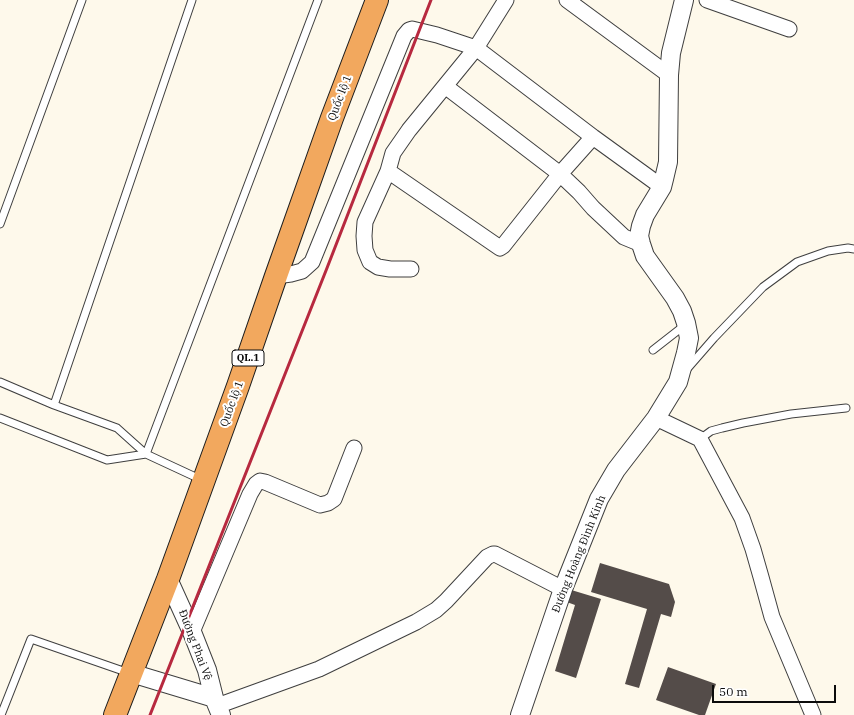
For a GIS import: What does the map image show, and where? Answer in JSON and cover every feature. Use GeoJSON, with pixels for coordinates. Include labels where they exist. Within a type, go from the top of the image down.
{"type":"FeatureCollection","features":[{"type":"Feature","properties":{"kind":"highway","name":"Quốc lộ 1"},"geometry":{"type":"LineString","coordinates":[[115,715],[204,481],[332,118],[377,0]]}},
{"type":"Feature","properties":{"kind":"street"},"geometry":{"type":"LineString","coordinates":[[411,269],[390,269],[378,267],[370,262],[364,250],[365,222],[388,171],[393,153],[476,48],[506,0]]}},
{"type":"Feature","properties":{"kind":"street"},"geometry":{"type":"LineString","coordinates":[[567,0],[669,75]]}},
{"type":"Feature","properties":{"kind":"street"},"geometry":{"type":"LineString","coordinates":[[640,244],[639,236],[645,215],[662,187],[668,162],[669,75],[672,53],[684,0]]}},
{"type":"Feature","properties":{"kind":"street"},"geometry":{"type":"LineString","coordinates":[[707,0],[789,29]]}},
{"type":"Feature","properties":{"kind":"street"},"geometry":{"type":"LineString","coordinates":[[276,276],[302,271],[312,262],[406,33],[412,29],[450,38],[476,48],[593,137],[662,187]]}},
{"type":"Feature","properties":{"kind":"street"},"geometry":{"type":"LineString","coordinates":[[445,86],[560,174],[615,229],[624,236],[640,244]]}},
{"type":"Feature","properties":{"kind":"street"},"geometry":{"type":"LineString","coordinates":[[388,171],[500,248],[560,174],[593,137]]}},
{"type":"Feature","properties":{"kind":"street","name":"Đường Hoàng Đình Kinh"},"geometry":{"type":"LineString","coordinates":[[520,715],[563,589],[599,500],[616,470],[656,418],[678,382],[689,338],[686,323],[675,298],[645,256],[640,244]]}},
{"type":"Feature","properties":{"kind":"street"},"geometry":{"type":"LineString","coordinates":[[656,418],[700,439],[742,518],[753,549],[772,617],[813,715]]}},
{"type":"Feature","properties":{"kind":"street"},"geometry":{"type":"LineString","coordinates":[[192,632],[250,494],[256,484],[260,481],[265,482],[320,506],[334,499],[354,448]]}},
{"type":"Feature","properties":{"kind":"street"},"geometry":{"type":"LineString","coordinates":[[217,706],[319,670],[416,622],[436,610],[487,557],[493,554],[563,589]]}},
{"type":"Feature","properties":{"kind":"street","name":"Đường Phai Vệ"},"geometry":{"type":"LineString","coordinates":[[168,579],[207,670],[217,706]]}},
{"type":"Feature","properties":{"kind":"street","name":"Đường Phai Vệ"},"geometry":{"type":"LineString","coordinates":[[131,673],[217,706]]}},
{"type":"Feature","properties":{"kind":"lane"},"geometry":{"type":"LineString","coordinates":[[0,224],[82,0]]}},
{"type":"Feature","properties":{"kind":"lane"},"geometry":{"type":"LineString","coordinates":[[54,405],[192,0]]}},
{"type":"Feature","properties":{"kind":"lane"},"geometry":{"type":"LineString","coordinates":[[146,454],[318,0]]}},
{"type":"Feature","properties":{"kind":"lane"},"geometry":{"type":"LineString","coordinates":[[678,382],[714,338],[763,287],[797,262],[828,251],[848,248],[854,249]]}},
{"type":"Feature","properties":{"kind":"lane"},"geometry":{"type":"LineString","coordinates":[[653,350],[686,323]]}},
{"type":"Feature","properties":{"kind":"lane"},"geometry":{"type":"LineString","coordinates":[[0,382],[54,405],[117,428],[146,454],[204,481]]}},
{"type":"Feature","properties":{"kind":"lane"},"geometry":{"type":"LineString","coordinates":[[700,439],[711,431],[743,423],[792,414],[846,408]]}},
{"type":"Feature","properties":{"kind":"lane"},"geometry":{"type":"LineString","coordinates":[[0,418],[107,460],[146,454]]}},
{"type":"Feature","properties":{"kind":"lane"},"geometry":{"type":"LineString","coordinates":[[1,715],[31,639],[131,673]]}},
{"type":"Feature","properties":{"kind":"building"},"geometry":{"type":"Polygon","coordinates":[[[600,563],[669,584],[675,602],[671,617],[661,614],[639,688],[625,684],[647,609],[591,592],[600,563]]]}},
{"type":"Feature","properties":{"kind":"building"},"geometry":{"type":"Polygon","coordinates":[[[568,589],[601,599],[576,678],[555,671],[575,605],[564,601],[568,589]]]}},
{"type":"Feature","properties":{"kind":"building"},"geometry":{"type":"Polygon","coordinates":[[[668,667],[716,684],[705,715],[699,715],[656,700],[668,667]]]}},
{"type":"Feature","properties":{"kind":"railway"},"geometry":{"type":"LineString","coordinates":[[150,715],[327,268],[431,0]]}}]}
